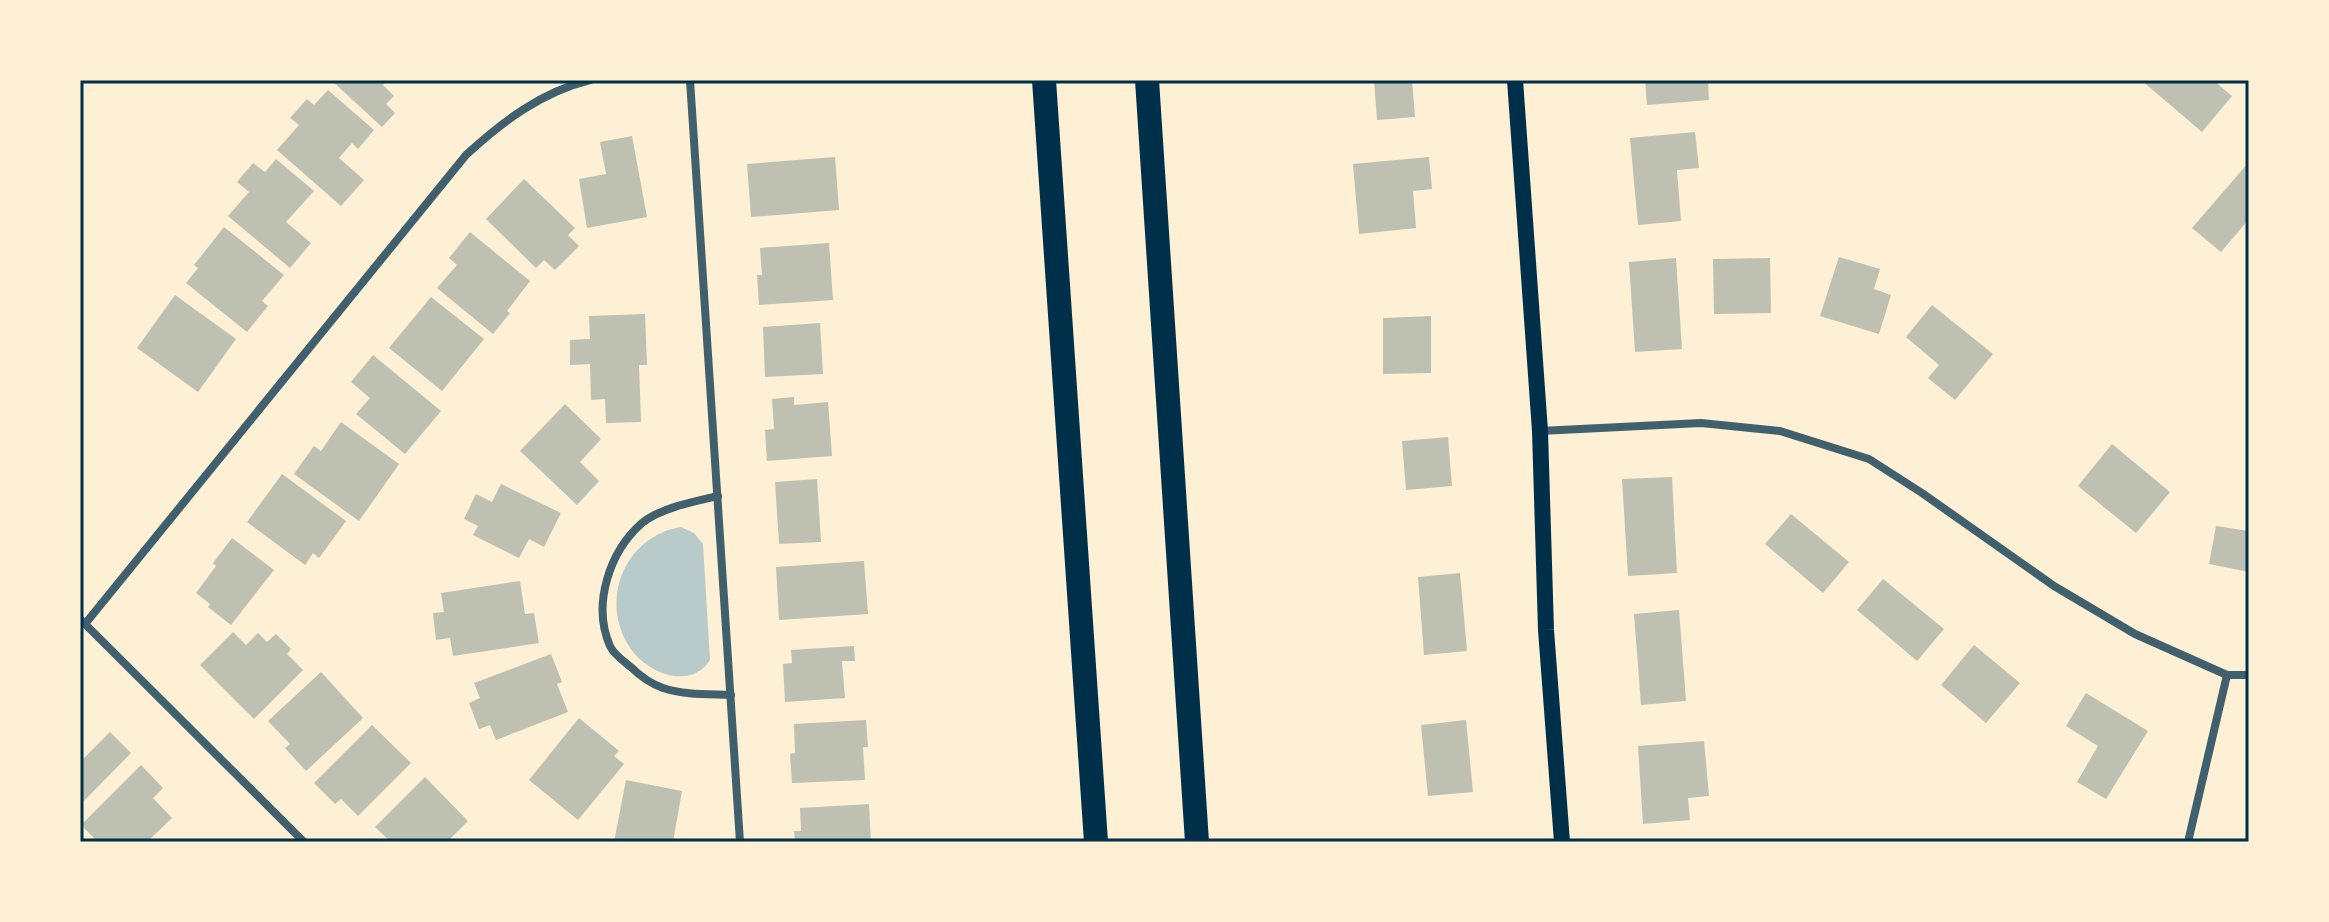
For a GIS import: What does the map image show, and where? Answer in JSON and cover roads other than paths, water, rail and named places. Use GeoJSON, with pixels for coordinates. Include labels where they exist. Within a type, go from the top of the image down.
{"type":"FeatureCollection","features":[{"type":"Feature","properties":{"kind":"highway"},"geometry":{"type":"LineString","coordinates":[[1044,80],[1096,842]]}},
{"type":"Feature","properties":{"kind":"highway"},"geometry":{"type":"LineString","coordinates":[[1147,80],[1197,842]]}},
{"type":"Feature","properties":{"kind":"main road"},"geometry":{"type":"LineString","coordinates":[[1515,80],[1540,431],[1546,630],[1562,842]]}},
{"type":"Feature","properties":{"kind":"street"},"geometry":{"type":"LineString","coordinates":[[304,842],[82,621],[466,155],[497,127],[532,103],[590,80]]}},
{"type":"Feature","properties":{"kind":"street"},"geometry":{"type":"LineString","coordinates":[[690,80],[740,842]]}},
{"type":"Feature","properties":{"kind":"street"},"geometry":{"type":"LineString","coordinates":[[1540,431],[1701,423],[1780,431],[1869,459],[2067,594],[2135,634],[2227,675],[2249,675]]}},
{"type":"Feature","properties":{"kind":"street"},"geometry":{"type":"LineString","coordinates":[[718,496],[683,504],[644,521],[619,548],[606,583],[601,616],[611,649],[639,675],[662,688],[693,694],[731,695]]}},
{"type":"Feature","properties":{"kind":"street"},"geometry":{"type":"LineString","coordinates":[[2188,842],[2227,675]]}}]}
